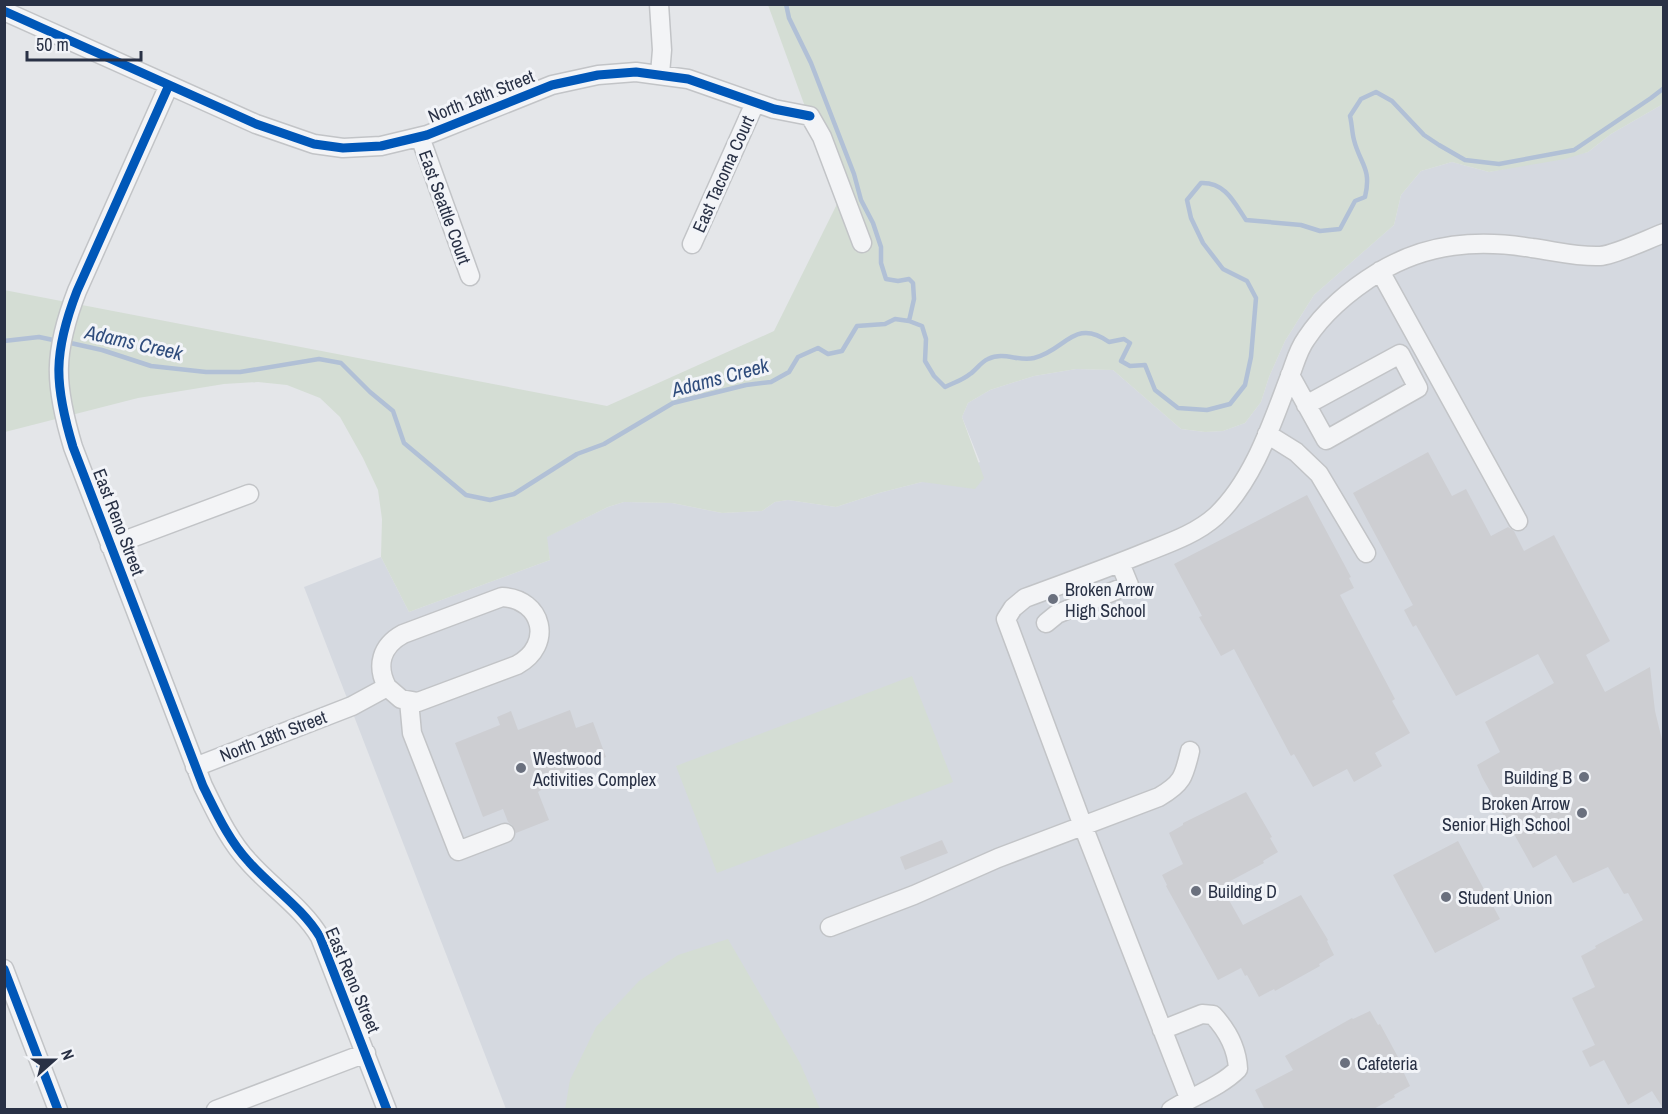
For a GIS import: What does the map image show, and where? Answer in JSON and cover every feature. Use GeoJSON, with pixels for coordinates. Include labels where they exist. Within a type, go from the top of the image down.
{"type":"FeatureCollection","features":[{"type":"Feature","properties":{"kind":"street"},"geometry":{"type":"LineString","coordinates":[[659,4],[662,50],[660,74]]}},
{"type":"Feature","properties":{"kind":"street"},"geometry":{"type":"LineString","coordinates":[[4,11],[170,85]]}},
{"type":"Feature","properties":{"kind":"street","name":"North 16th Street"},"geometry":{"type":"LineString","coordinates":[[170,85],[256,124],[314,144],[362,148],[399,143],[420,137],[552,85],[577,78],[619,73],[660,74],[696,82],[774,109],[810,116],[822,136],[862,243]]}},
{"type":"Feature","properties":{"kind":"street","name":"East Reno Street"},"geometry":{"type":"LineString","coordinates":[[170,85],[77,291],[63,330],[58,363],[63,414],[110,546],[195,767],[222,825],[247,860],[315,929],[330,961],[387,1110]]}},
{"type":"Feature","properties":{"kind":"street","name":"East Tacoma Court"},"geometry":{"type":"LineString","coordinates":[[692,244],[755,103]]}},
{"type":"Feature","properties":{"kind":"street","name":"East Seattle Court"},"geometry":{"type":"LineString","coordinates":[[420,137],[470,276]]}},
{"type":"Feature","properties":{"kind":"street"},"geometry":{"type":"LineString","coordinates":[[1189,1098],[1006,620],[1012,608],[1025,598],[1120,563],[1196,531],[1216,515],[1232,497],[1248,473],[1267,434],[1295,359],[1306,338],[1337,301],[1380,271],[1417,254],[1462,244],[1506,243],[1573,255],[1602,256],[1664,233]]}},
{"type":"Feature","properties":{"kind":"street"},"geometry":{"type":"LineString","coordinates":[[1380,271],[1518,521]]}},
{"type":"Feature","properties":{"kind":"street"},"geometry":{"type":"LineString","coordinates":[[1290,375],[1306,405],[1326,440],[1418,388],[1400,354],[1306,405]]}},
{"type":"Feature","properties":{"kind":"street"},"geometry":{"type":"LineString","coordinates":[[1267,434],[1296,452],[1319,474],[1366,553]]}},
{"type":"Feature","properties":{"kind":"street"},"geometry":{"type":"LineString","coordinates":[[110,546],[249,494]]}},
{"type":"Feature","properties":{"kind":"street"},"geometry":{"type":"LineString","coordinates":[[1046,623],[1057,614],[1129,585],[1120,563]]}},
{"type":"Feature","properties":{"kind":"street"},"geometry":{"type":"LineString","coordinates":[[502,597],[520,600],[534,611],[540,628],[540,638],[537,646],[525,660],[427,700],[409,701],[393,694],[387,687],[380,670],[383,652],[395,638],[502,597]]}},
{"type":"Feature","properties":{"kind":"street","name":"North 18th Street"},"geometry":{"type":"LineString","coordinates":[[195,767],[352,706],[387,687]]}},
{"type":"Feature","properties":{"kind":"street"},"geometry":{"type":"LineString","coordinates":[[409,701],[412,733],[458,851],[505,833]]}},
{"type":"Feature","properties":{"kind":"street"},"geometry":{"type":"LineString","coordinates":[[830,927],[914,895],[998,858],[1159,797],[1173,789],[1185,775],[1190,751]]}},
{"type":"Feature","properties":{"kind":"street"},"geometry":{"type":"LineString","coordinates":[[4,969],[58,1110]]}},
{"type":"Feature","properties":{"kind":"street"},"geometry":{"type":"LineString","coordinates":[[1162,1030],[1202,1014],[1214,1015],[1222,1024],[1237,1054],[1238,1069],[1229,1078],[1189,1098],[1171,1110]]}},
{"type":"Feature","properties":{"kind":"street"},"geometry":{"type":"LineString","coordinates":[[216,1110],[366,1053]]}},
{"type":"Feature","properties":{"kind":"shaded area"},"geometry":{"type":"Polygon","coordinates":[[[768,5],[1663,5],[1663,104],[1611,134],[1588,152],[1565,159],[1489,172],[1452,162],[1421,171],[1401,195],[1394,225],[1314,295],[1285,341],[1261,402],[1245,423],[1223,431],[1205,432],[1181,429],[1113,370],[1076,369],[1034,376],[990,390],[968,403],[962,417],[984,478],[975,489],[922,482],[836,507],[788,500],[775,502],[762,511],[722,513],[672,503],[624,502],[608,507],[547,537],[550,560],[409,612],[381,557],[382,519],[378,490],[340,417],[320,398],[287,385],[258,382],[224,384],[138,398],[5,432],[4,290],[607,406],[774,331],[839,200],[768,5]]]}},
{"type":"Feature","properties":{"kind":"shaded area","name":"Broken Arrow High School"},"geometry":{"type":"Polygon","coordinates":[[[1663,104],[1663,1109],[506,1109],[304,587],[381,557],[409,612],[550,560],[546,537],[608,507],[624,502],[672,503],[722,513],[762,511],[775,502],[788,500],[836,507],[879,493],[922,482],[932,482],[980,462],[962,417],[968,403],[990,390],[1034,376],[1076,369],[1113,370],[1181,429],[1205,432],[1223,431],[1245,423],[1261,402],[1285,341],[1314,295],[1394,225],[1401,195],[1421,171],[1452,162],[1489,172],[1588,152],[1611,134],[1663,104]]]}},
{"type":"Feature","properties":{"kind":"shaded area"},"geometry":{"type":"Polygon","coordinates":[[[912,676],[953,782],[717,873],[676,766],[912,676]]]}},
{"type":"Feature","properties":{"kind":"shaded area"},"geometry":{"type":"Polygon","coordinates":[[[728,939],[800,1063],[820,1109],[565,1109],[570,1080],[596,1027],[639,981],[678,955],[728,939]]]}},
{"type":"Feature","properties":{"kind":"building","name":"Broken Arrow Senior High School"},"geometry":{"type":"Polygon","coordinates":[[[1428,452],[1452,496],[1466,489],[1491,536],[1508,527],[1514,531],[1524,551],[1554,535],[1610,641],[1586,655],[1605,692],[1650,667],[1655,711],[1664,748],[1664,1110],[1652,1091],[1628,1105],[1604,1060],[1590,1067],[1582,1051],[1595,1045],[1572,998],[1595,987],[1581,956],[1643,920],[1628,893],[1624,894],[1608,867],[1573,883],[1556,855],[1533,868],[1477,765],[1500,752],[1485,722],[1554,683],[1538,654],[1456,696],[1416,625],[1413,627],[1404,610],[1413,605],[1353,493],[1428,452]]]}},
{"type":"Feature","properties":{"kind":"building"},"geometry":{"type":"Polygon","coordinates":[[[1307,495],[1351,577],[1349,578],[1354,588],[1340,595],[1395,699],[1392,701],[1410,733],[1375,753],[1382,766],[1354,782],[1347,769],[1313,787],[1294,754],[1291,756],[1234,649],[1221,656],[1199,617],[1202,616],[1174,564],[1307,495]]]}},
{"type":"Feature","properties":{"kind":"building","name":"Westwood Activities Complex"},"geometry":{"type":"Polygon","coordinates":[[[570,710],[576,728],[593,722],[606,757],[539,783],[541,790],[538,792],[549,820],[516,833],[503,809],[483,817],[455,743],[500,725],[497,717],[511,711],[518,730],[570,710]]]}},
{"type":"Feature","properties":{"kind":"building","name":"Building D"},"geometry":{"type":"Polygon","coordinates":[[[1246,792],[1278,852],[1263,861],[1264,863],[1221,886],[1243,925],[1301,895],[1328,940],[1334,955],[1319,964],[1320,966],[1275,991],[1274,989],[1259,997],[1241,968],[1218,980],[1162,875],[1183,864],[1169,833],[1183,823],[1246,792]]]}},
{"type":"Feature","properties":{"kind":"building"},"geometry":{"type":"Polygon","coordinates":[[[942,840],[948,853],[905,870],[900,857],[942,840]]]}},
{"type":"Feature","properties":{"kind":"building","name":"Student Union"},"geometry":{"type":"Polygon","coordinates":[[[1458,841],[1500,919],[1435,953],[1393,875],[1458,841]]]}},
{"type":"Feature","properties":{"kind":"building","name":"Cafeteria"},"geometry":{"type":"Polygon","coordinates":[[[1370,1011],[1378,1025],[1380,1024],[1405,1070],[1403,1071],[1410,1086],[1372,1110],[1265,1110],[1255,1090],[1293,1070],[1285,1056],[1352,1018],[1370,1011]]]}},
{"type":"Feature","properties":{"kind":"waterway"},"geometry":{"type":"LineString","coordinates":[[786,4],[789,18],[811,63],[854,174],[861,200],[873,223],[881,247],[881,263],[886,279],[898,281],[909,279],[913,283],[914,299],[909,321]]}},
{"type":"Feature","properties":{"kind":"waterway","name":"Adams Creek"},"geometry":{"type":"LineString","coordinates":[[66,342],[102,350],[151,366],[206,372],[240,372],[319,359],[341,363],[393,411],[404,443],[466,495],[490,500],[514,494],[577,454],[604,444],[673,403],[746,385],[771,382],[789,372],[798,357],[818,348],[828,354],[842,351],[857,326],[885,324],[895,319],[922,326],[926,339],[925,361],[934,376],[945,387],[961,380],[988,359],[1000,356],[1034,358],[1078,334],[1087,333],[1097,335],[1109,342],[1124,339],[1130,343],[1121,361],[1130,366],[1145,365],[1155,390],[1178,408],[1207,410],[1230,404],[1245,385],[1251,357],[1256,298],[1247,281],[1223,269],[1203,243],[1191,218],[1187,200],[1201,183],[1216,186],[1228,194],[1246,220],[1301,225],[1320,231],[1340,229],[1355,201],[1365,197],[1367,187],[1366,173],[1356,148],[1350,116],[1361,99],[1376,92],[1392,101],[1424,135],[1439,145],[1465,160],[1499,164],[1574,150],[1664,88]]}},
{"type":"Feature","properties":{"kind":"waterway","name":"Adams Creek"},"geometry":{"type":"LineString","coordinates":[[4,341],[39,337],[58,341]]}},
{"type":"Feature","properties":{"kind":"cycle path"},"geometry":{"type":"LineString","coordinates":[[4,11],[256,124],[314,144],[343,148],[381,146],[427,135],[552,85],[598,75],[636,72],[688,79],[774,109],[810,116]]}},
{"type":"Feature","properties":{"kind":"cycle path"},"geometry":{"type":"LineString","coordinates":[[169,85],[69,313],[60,351],[62,405],[73,447],[203,786],[235,845],[258,871],[296,907],[320,937],[387,1110]]}},
{"type":"Feature","properties":{"kind":"cycle path"},"geometry":{"type":"LineString","coordinates":[[4,969],[58,1110]]}},
{"type":"Feature","properties":{"kind":"place","name":"Broken Arrow High School"},"geometry":{"type":"Point","coordinates":[1053,599]}},
{"type":"Feature","properties":{"kind":"place","name":"Westwood Activities Complex"},"geometry":{"type":"Point","coordinates":[521,768]}},
{"type":"Feature","properties":{"kind":"place","name":"Building B"},"geometry":{"type":"Point","coordinates":[1584,777]}},
{"type":"Feature","properties":{"kind":"place","name":"Broken Arrow Senior High School"},"geometry":{"type":"Point","coordinates":[1582,813]}},
{"type":"Feature","properties":{"kind":"place","name":"Building D"},"geometry":{"type":"Point","coordinates":[1196,891]}},
{"type":"Feature","properties":{"kind":"place","name":"Student Union"},"geometry":{"type":"Point","coordinates":[1446,897]}},
{"type":"Feature","properties":{"kind":"place","name":"Cafeteria"},"geometry":{"type":"Point","coordinates":[1345,1063]}}]}
